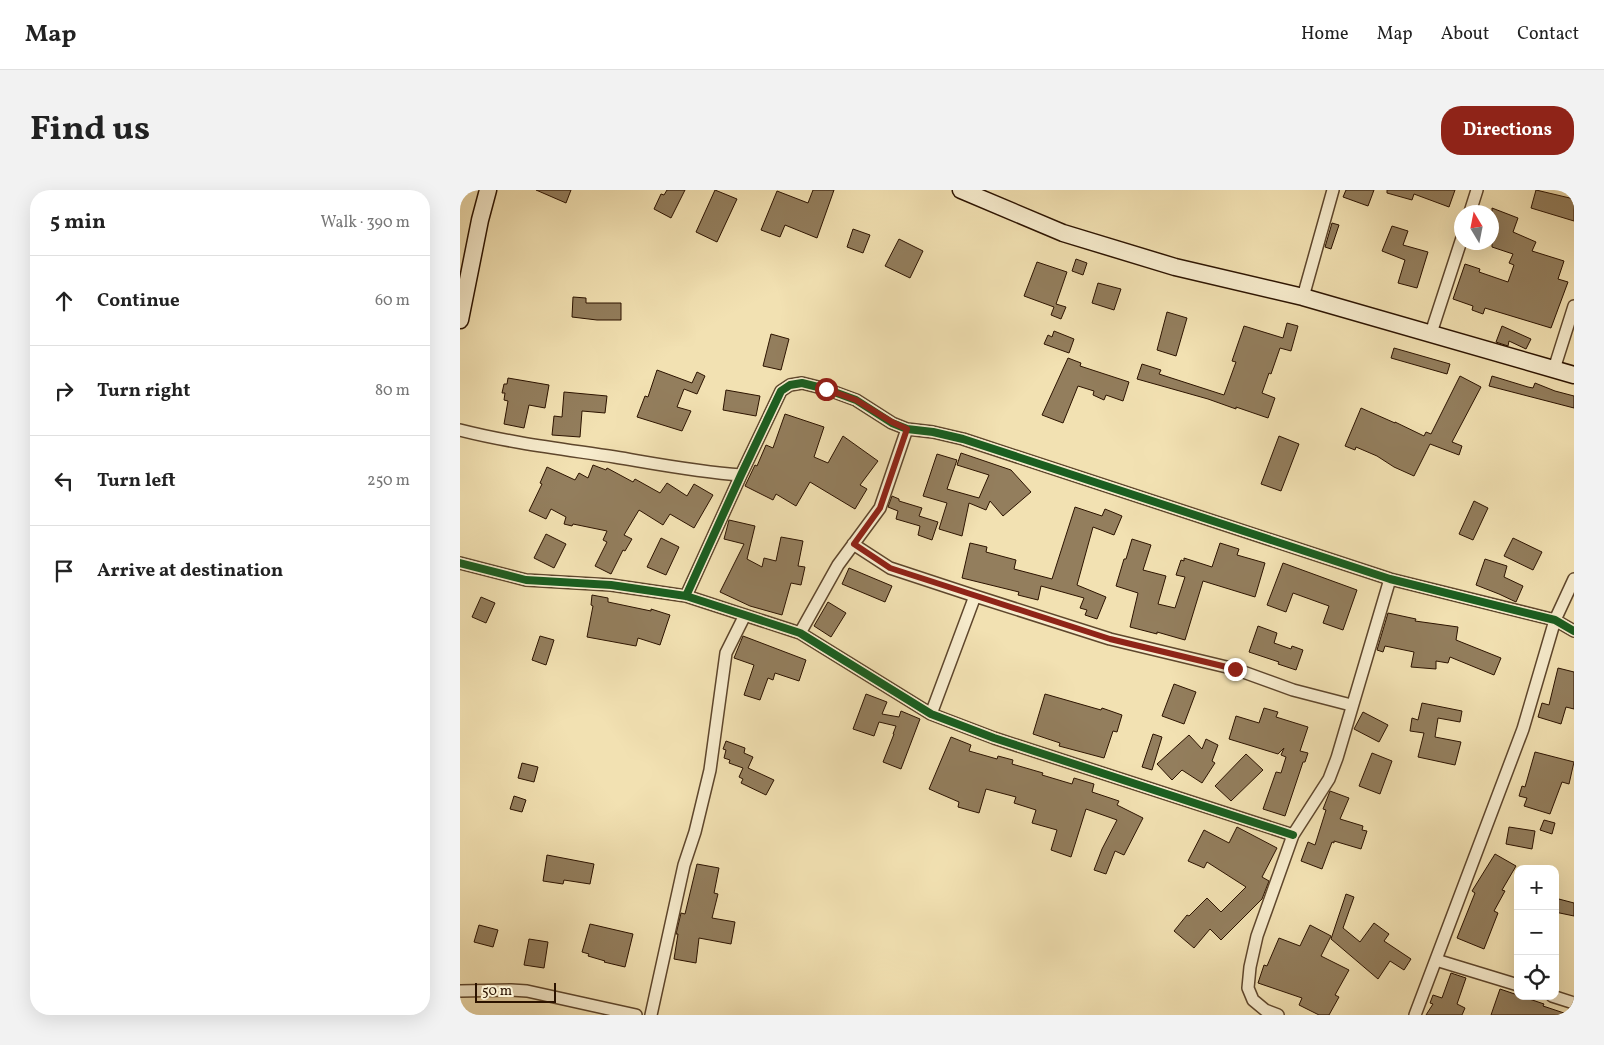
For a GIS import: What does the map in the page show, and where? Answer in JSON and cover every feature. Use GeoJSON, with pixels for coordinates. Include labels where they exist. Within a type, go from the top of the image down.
{"type":"FeatureCollection","features":[{"type":"Feature","properties":{"kind":"street"},"geometry":{"type":"LineString","coordinates":[[460,320],[480,220],[488,190]]}},
{"type":"Feature","properties":{"kind":"street"},"geometry":{"type":"LineString","coordinates":[[961,190],[1063,233],[1175,267],[1304,297],[1574,375]]}},
{"type":"Feature","properties":{"kind":"street"},"geometry":{"type":"LineString","coordinates":[[1304,297],[1333,190]]}},
{"type":"Feature","properties":{"kind":"street"},"geometry":{"type":"LineString","coordinates":[[1472,205],[1477,190]]}},
{"type":"Feature","properties":{"kind":"street"},"geometry":{"type":"LineString","coordinates":[[1431,333],[1458,250]]}},
{"type":"Feature","properties":{"kind":"street"},"geometry":{"type":"LineString","coordinates":[[1554,370],[1574,306]]}},
{"type":"Feature","properties":{"kind":"street"},"geometry":{"type":"LineString","coordinates":[[686,596],[781,391],[790,385],[802,384],[826,389],[856,400],[907,429],[933,432],[963,439],[1390,579],[1555,620],[1574,631]]}},
{"type":"Feature","properties":{"kind":"street"},"geometry":{"type":"LineString","coordinates":[[800,633],[838,565],[880,508],[907,429]]}},
{"type":"Feature","properties":{"kind":"street"},"geometry":{"type":"LineString","coordinates":[[460,430],[499,440],[701,472],[741,475]]}},
{"type":"Feature","properties":{"kind":"street"},"geometry":{"type":"LineString","coordinates":[[854,544],[890,568],[974,596],[1110,639],[1235,669],[1293,690],[1351,705]]}},
{"type":"Feature","properties":{"kind":"street"},"geometry":{"type":"LineString","coordinates":[[460,562],[526,580],[610,584],[686,596],[800,633],[931,714],[994,738],[1293,835]]}},
{"type":"Feature","properties":{"kind":"street"},"geometry":{"type":"LineString","coordinates":[[1415,1015],[1523,729],[1555,620],[1574,578]]}},
{"type":"Feature","properties":{"kind":"street"},"geometry":{"type":"LineString","coordinates":[[1278,1015],[1265,1010],[1254,1000],[1248,988],[1250,967],[1257,936],[1293,835],[1329,779],[1337,758],[1351,705],[1390,579]]}},
{"type":"Feature","properties":{"kind":"street"},"geometry":{"type":"LineString","coordinates":[[931,714],[974,596]]}},
{"type":"Feature","properties":{"kind":"street"},"geometry":{"type":"LineString","coordinates":[[651,1015],[684,866],[695,832],[710,770],[726,653],[745,615]]}},
{"type":"Feature","properties":{"kind":"street"},"geometry":{"type":"LineString","coordinates":[[1436,960],[1514,985]]}},
{"type":"Feature","properties":{"kind":"street"},"geometry":{"type":"LineString","coordinates":[[460,991],[527,991],[636,1015]]}},
{"type":"Feature","properties":{"kind":"street"},"geometry":{"type":"LineString","coordinates":[[1559,998],[1574,1003]]}},
{"type":"Feature","properties":{"kind":"building"},"geometry":{"type":"Polygon","coordinates":[[[536,190],[571,190],[566,203],[536,190]]]}},
{"type":"Feature","properties":{"kind":"building"},"geometry":{"type":"Polygon","coordinates":[[[667,190],[685,190],[671,218],[654,209],[661,194],[664,195],[667,190]]]}},
{"type":"Feature","properties":{"kind":"building"},"geometry":{"type":"Polygon","coordinates":[[[715,190],[737,199],[717,242],[696,232],[715,190]]]}},
{"type":"Feature","properties":{"kind":"building"},"geometry":{"type":"Polygon","coordinates":[[[813,190],[834,190],[817,238],[785,225],[780,237],[761,230],[777,191],[808,203],[813,190]]]}},
{"type":"Feature","properties":{"kind":"building"},"geometry":{"type":"Polygon","coordinates":[[[1346,190],[1374,190],[1368,206],[1343,197],[1346,190]]]}},
{"type":"Feature","properties":{"kind":"building"},"geometry":{"type":"Polygon","coordinates":[[[1387,190],[1455,190],[1449,207],[1414,194],[1412,200],[1387,193],[1387,190]]]}},
{"type":"Feature","properties":{"kind":"building"},"geometry":{"type":"Polygon","coordinates":[[[1536,190],[1574,199],[1574,221],[1531,208],[1536,190]]]}},
{"type":"Feature","properties":{"kind":"building"},"geometry":{"type":"Polygon","coordinates":[[[1499,211],[1518,218],[1513,232],[1536,242],[1532,251],[1564,261],[1558,279],[1568,282],[1551,328],[1485,308],[1483,314],[1472,310],[1473,306],[1453,299],[1465,264],[1480,269],[1479,272],[1508,282],[1514,265],[1509,263],[1513,254],[1499,249],[1499,211]]]}},
{"type":"Feature","properties":{"kind":"building"},"geometry":{"type":"Polygon","coordinates":[[[1332,223],[1339,225],[1331,249],[1325,247],[1332,223]]]}},
{"type":"Feature","properties":{"kind":"building"},"geometry":{"type":"Polygon","coordinates":[[[1392,226],[1408,231],[1403,245],[1428,252],[1417,288],[1398,283],[1405,260],[1382,251],[1392,226]]]}},
{"type":"Feature","properties":{"kind":"building"},"geometry":{"type":"Polygon","coordinates":[[[853,229],[870,235],[863,253],[847,247],[853,229]]]}},
{"type":"Feature","properties":{"kind":"building"},"geometry":{"type":"Polygon","coordinates":[[[899,239],[923,251],[910,278],[885,266],[899,239]]]}},
{"type":"Feature","properties":{"kind":"building"},"geometry":{"type":"Polygon","coordinates":[[[1076,259],[1087,263],[1083,275],[1072,271],[1076,259]]]}},
{"type":"Feature","properties":{"kind":"building"},"geometry":{"type":"Polygon","coordinates":[[[1037,262],[1067,272],[1056,304],[1066,307],[1061,319],[1051,315],[1054,307],[1024,296],[1037,262]]]}},
{"type":"Feature","properties":{"kind":"building"},"geometry":{"type":"Polygon","coordinates":[[[1098,283],[1121,289],[1114,310],[1092,303],[1098,283]]]}},
{"type":"Feature","properties":{"kind":"building"},"geometry":{"type":"Polygon","coordinates":[[[573,297],[586,298],[586,303],[621,303],[621,320],[572,317],[573,297]]]}},
{"type":"Feature","properties":{"kind":"building"},"geometry":{"type":"Polygon","coordinates":[[[1167,312],[1187,318],[1176,356],[1157,350],[1167,312]]]}},
{"type":"Feature","properties":{"kind":"building"},"geometry":{"type":"Polygon","coordinates":[[[1287,323],[1298,326],[1291,351],[1280,348],[1262,393],[1275,398],[1268,418],[1137,379],[1142,364],[1161,370],[1159,374],[1224,395],[1236,362],[1232,361],[1244,326],[1283,338],[1287,323]]]}},
{"type":"Feature","properties":{"kind":"building"},"geometry":{"type":"Polygon","coordinates":[[[1502,326],[1531,339],[1526,349],[1509,341],[1508,346],[1496,342],[1502,326]]]}},
{"type":"Feature","properties":{"kind":"building"},"geometry":{"type":"Polygon","coordinates":[[[1054,331],[1074,339],[1069,353],[1044,344],[1048,335],[1052,337],[1054,331]]]}},
{"type":"Feature","properties":{"kind":"building"},"geometry":{"type":"Polygon","coordinates":[[[771,334],[789,339],[781,370],[763,366],[771,334]]]}},
{"type":"Feature","properties":{"kind":"building"},"geometry":{"type":"Polygon","coordinates":[[[1394,348],[1450,364],[1447,374],[1391,358],[1394,348]]]}},
{"type":"Feature","properties":{"kind":"building"},"geometry":{"type":"Polygon","coordinates":[[[1068,358],[1081,363],[1080,366],[1129,382],[1123,401],[1106,395],[1104,400],[1093,395],[1094,391],[1078,386],[1063,423],[1042,415],[1068,358]]]}},
{"type":"Feature","properties":{"kind":"building"},"geometry":{"type":"Polygon","coordinates":[[[657,370],[692,383],[697,372],[705,376],[697,394],[684,389],[677,407],[691,411],[682,431],[637,417],[645,396],[648,397],[657,370]]]}},
{"type":"Feature","properties":{"kind":"building"},"geometry":{"type":"Polygon","coordinates":[[[1460,376],[1481,387],[1452,442],[1462,446],[1459,455],[1430,444],[1414,476],[1394,467],[1377,456],[1356,447],[1355,450],[1345,446],[1361,408],[1424,436],[1426,432],[1431,434],[1460,376]]]}},
{"type":"Feature","properties":{"kind":"building"},"geometry":{"type":"Polygon","coordinates":[[[1492,376],[1533,388],[1535,383],[1574,396],[1574,408],[1489,386],[1492,376]]]}},
{"type":"Feature","properties":{"kind":"building"},"geometry":{"type":"Polygon","coordinates":[[[508,378],[549,385],[545,408],[529,405],[524,428],[504,424],[508,401],[504,400],[505,393],[502,393],[508,378]]]}},
{"type":"Feature","properties":{"kind":"building"},"geometry":{"type":"Polygon","coordinates":[[[726,390],[760,396],[756,416],[723,410],[726,390]]]}},
{"type":"Feature","properties":{"kind":"building"},"geometry":{"type":"Polygon","coordinates":[[[564,392],[607,396],[605,413],[582,411],[580,437],[552,435],[554,416],[562,417],[564,392]]]}},
{"type":"Feature","properties":{"kind":"building"},"geometry":{"type":"Polygon","coordinates":[[[785,414],[824,427],[814,457],[828,463],[843,436],[878,461],[860,485],[867,489],[855,509],[810,482],[796,506],[776,494],[773,500],[745,486],[755,465],[757,466],[766,445],[773,448],[785,414]]]}},
{"type":"Feature","properties":{"kind":"building"},"geometry":{"type":"Polygon","coordinates":[[[1279,436],[1299,444],[1281,491],[1261,484],[1279,436]]]}},
{"type":"Feature","properties":{"kind":"building"},"geometry":{"type":"Polygon","coordinates":[[[961,453],[1011,470],[1031,492],[1003,516],[990,501],[986,510],[969,503],[962,536],[939,529],[947,503],[923,496],[937,454],[957,460],[947,489],[979,498],[989,475],[957,465],[961,453]]]}},
{"type":"Feature","properties":{"kind":"building"},"geometry":{"type":"Polygon","coordinates":[[[593,465],[606,470],[607,468],[633,482],[635,479],[660,493],[667,483],[687,496],[694,484],[713,495],[694,528],[670,514],[663,525],[639,510],[624,535],[632,539],[625,551],[623,550],[611,574],[595,566],[607,542],[603,540],[607,531],[564,524],[566,517],[551,509],[546,519],[529,511],[542,484],[540,483],[547,467],[575,480],[579,473],[588,478],[593,465]]]}},
{"type":"Feature","properties":{"kind":"building"},"geometry":{"type":"Polygon","coordinates":[[[892,496],[899,499],[899,501],[922,508],[919,516],[938,522],[932,540],[918,535],[920,526],[896,519],[898,511],[888,507],[892,496]]]}},
{"type":"Feature","properties":{"kind":"building"},"geometry":{"type":"Polygon","coordinates":[[[1474,501],[1488,508],[1473,540],[1459,534],[1474,501]]]}},
{"type":"Feature","properties":{"kind":"building"},"geometry":{"type":"Polygon","coordinates":[[[1075,507],[1102,516],[1105,509],[1122,516],[1114,535],[1093,527],[1077,585],[1106,597],[1097,619],[1085,615],[1087,610],[1080,608],[1084,598],[1041,586],[1038,600],[1018,595],[1019,592],[962,578],[970,543],[987,547],[986,552],[1016,560],[1014,569],[1052,579],[1075,507]]]}},
{"type":"Feature","properties":{"kind":"building"},"geometry":{"type":"Polygon","coordinates":[[[729,520],[755,526],[747,559],[762,567],[764,558],[776,561],[781,537],[803,541],[798,566],[805,567],[801,585],[791,583],[782,615],[750,606],[720,592],[744,544],[724,539],[729,520]]]}},
{"type":"Feature","properties":{"kind":"building"},"geometry":{"type":"Polygon","coordinates":[[[546,534],[566,544],[554,568],[534,558],[546,534]]]}},
{"type":"Feature","properties":{"kind":"building"},"geometry":{"type":"Polygon","coordinates":[[[661,538],[679,547],[666,575],[647,567],[661,538]]]}},
{"type":"Feature","properties":{"kind":"building"},"geometry":{"type":"Polygon","coordinates":[[[1513,538],[1542,552],[1533,570],[1504,556],[1513,538]]]}},
{"type":"Feature","properties":{"kind":"building"},"geometry":{"type":"Polygon","coordinates":[[[1132,539],[1151,545],[1143,570],[1166,576],[1158,604],[1175,608],[1185,577],[1176,575],[1181,560],[1184,561],[1184,558],[1212,567],[1220,543],[1239,549],[1237,555],[1265,563],[1255,597],[1203,581],[1185,640],[1130,627],[1138,593],[1116,586],[1132,539]]]}},
{"type":"Feature","properties":{"kind":"building"},"geometry":{"type":"Polygon","coordinates":[[[1485,559],[1507,566],[1504,577],[1523,586],[1516,602],[1476,585],[1485,559]]]}},
{"type":"Feature","properties":{"kind":"building"},"geometry":{"type":"Polygon","coordinates":[[[1283,563],[1357,590],[1343,630],[1323,623],[1329,606],[1293,593],[1286,612],[1267,605],[1283,563]]]}},
{"type":"Feature","properties":{"kind":"building"},"geometry":{"type":"Polygon","coordinates":[[[849,568],[892,586],[885,602],[842,584],[849,568]]]}},
{"type":"Feature","properties":{"kind":"building"},"geometry":{"type":"Polygon","coordinates":[[[592,595],[608,598],[608,602],[651,611],[651,609],[670,615],[660,645],[638,638],[636,646],[587,637],[593,606],[591,605],[592,595]]]}},
{"type":"Feature","properties":{"kind":"building"},"geometry":{"type":"Polygon","coordinates":[[[481,597],[495,603],[486,623],[472,617],[481,597]]]}},
{"type":"Feature","properties":{"kind":"building"},"geometry":{"type":"Polygon","coordinates":[[[828,602],[846,613],[831,637],[814,626],[828,602]]]}},
{"type":"Feature","properties":{"kind":"building"},"geometry":{"type":"Polygon","coordinates":[[[1388,613],[1416,619],[1415,621],[1458,627],[1456,640],[1501,658],[1494,675],[1450,657],[1448,663],[1436,661],[1436,669],[1411,667],[1414,652],[1385,646],[1383,652],[1377,650],[1388,613]]]}},
{"type":"Feature","properties":{"kind":"building"},"geometry":{"type":"Polygon","coordinates":[[[1258,626],[1277,633],[1274,643],[1291,649],[1292,646],[1303,650],[1296,670],[1249,652],[1258,626]]]}},
{"type":"Feature","properties":{"kind":"building"},"geometry":{"type":"Polygon","coordinates":[[[540,636],[554,640],[546,665],[532,660],[540,636]]]}},
{"type":"Feature","properties":{"kind":"building"},"geometry":{"type":"Polygon","coordinates":[[[743,636],[806,660],[799,681],[775,673],[773,680],[768,678],[760,700],[744,695],[754,665],[734,658],[743,636]]]}},
{"type":"Feature","properties":{"kind":"building"},"geometry":{"type":"Polygon","coordinates":[[[1558,668],[1574,672],[1574,709],[1566,707],[1561,724],[1538,717],[1542,703],[1549,705],[1558,668]]]}},
{"type":"Feature","properties":{"kind":"building"},"geometry":{"type":"Polygon","coordinates":[[[1174,684],[1196,692],[1184,724],[1162,716],[1174,684]]]}},
{"type":"Feature","properties":{"kind":"building"},"geometry":{"type":"Polygon","coordinates":[[[866,694],[887,702],[882,714],[899,717],[901,711],[920,719],[901,769],[883,762],[896,726],[879,722],[874,736],[853,729],[866,694]]]}},
{"type":"Feature","properties":{"kind":"building"},"geometry":{"type":"Polygon","coordinates":[[[1045,694],[1122,715],[1117,732],[1113,731],[1104,758],[1059,746],[1060,743],[1033,734],[1045,694]]]}},
{"type":"Feature","properties":{"kind":"building"},"geometry":{"type":"Polygon","coordinates":[[[1422,703],[1462,711],[1460,722],[1438,718],[1435,737],[1461,742],[1455,765],[1418,757],[1424,733],[1410,731],[1412,718],[1418,720],[1422,703]]]}},
{"type":"Feature","properties":{"kind":"building"},"geometry":{"type":"Polygon","coordinates":[[[1264,708],[1278,712],[1276,717],[1308,727],[1300,751],[1308,753],[1305,762],[1303,762],[1285,816],[1263,809],[1276,772],[1281,773],[1286,757],[1281,755],[1284,748],[1278,754],[1229,739],[1236,716],[1259,723],[1264,708]]]}},
{"type":"Feature","properties":{"kind":"building"},"geometry":{"type":"Polygon","coordinates":[[[1363,712],[1388,725],[1379,742],[1354,729],[1363,712]]]}},
{"type":"Feature","properties":{"kind":"building"},"geometry":{"type":"Polygon","coordinates":[[[1153,734],[1162,737],[1152,770],[1142,767],[1153,734]]]}},
{"type":"Feature","properties":{"kind":"building"},"geometry":{"type":"Polygon","coordinates":[[[1189,735],[1202,749],[1206,739],[1218,745],[1212,761],[1215,763],[1202,783],[1182,770],[1172,780],[1157,764],[1189,735]]]}},
{"type":"Feature","properties":{"kind":"building"},"geometry":{"type":"Polygon","coordinates":[[[951,737],[971,745],[969,751],[997,759],[998,756],[1013,760],[1012,764],[1043,773],[1042,775],[1072,784],[1074,778],[1094,784],[1092,792],[1119,801],[1117,805],[1143,818],[1124,855],[1115,851],[1106,874],[1094,870],[1102,849],[1117,820],[1086,809],[1071,857],[1051,850],[1057,830],[1032,823],[1036,810],[1014,803],[1016,797],[986,789],[979,813],[958,807],[959,802],[929,789],[951,737]]]}},
{"type":"Feature","properties":{"kind":"building"},"geometry":{"type":"Polygon","coordinates":[[[726,741],[745,748],[744,753],[753,757],[748,768],[774,780],[766,795],[741,783],[743,779],[739,777],[743,768],[729,763],[730,760],[724,758],[726,750],[723,749],[726,741]]]}},
{"type":"Feature","properties":{"kind":"building"},"geometry":{"type":"Polygon","coordinates":[[[1535,752],[1574,762],[1569,784],[1562,782],[1550,814],[1524,806],[1527,798],[1519,796],[1522,786],[1525,787],[1535,752]]]}},
{"type":"Feature","properties":{"kind":"building"},"geometry":{"type":"Polygon","coordinates":[[[1372,753],[1392,761],[1380,794],[1359,786],[1372,753]]]}},
{"type":"Feature","properties":{"kind":"building"},"geometry":{"type":"Polygon","coordinates":[[[1246,754],[1263,770],[1231,801],[1215,786],[1246,754]]]}},
{"type":"Feature","properties":{"kind":"building"},"geometry":{"type":"Polygon","coordinates":[[[522,763],[538,767],[534,782],[518,778],[522,763]]]}},
{"type":"Feature","properties":{"kind":"building"},"geometry":{"type":"Polygon","coordinates":[[[1330,791],[1349,798],[1340,819],[1363,826],[1362,830],[1367,831],[1361,849],[1332,842],[1322,869],[1301,861],[1308,842],[1315,845],[1326,810],[1323,809],[1330,791]]]}},
{"type":"Feature","properties":{"kind":"building"},"geometry":{"type":"Polygon","coordinates":[[[514,796],[526,800],[522,812],[510,809],[514,796]]]}},
{"type":"Feature","properties":{"kind":"building"},"geometry":{"type":"Polygon","coordinates":[[[1544,820],[1555,823],[1552,834],[1540,830],[1544,820]]]}},
{"type":"Feature","properties":{"kind":"building"},"geometry":{"type":"Polygon","coordinates":[[[1237,827],[1277,848],[1262,877],[1269,881],[1262,899],[1221,940],[1210,929],[1194,948],[1174,931],[1187,915],[1189,916],[1207,898],[1221,912],[1246,887],[1207,862],[1204,868],[1188,861],[1204,830],[1229,843],[1237,827]]]}},
{"type":"Feature","properties":{"kind":"building"},"geometry":{"type":"Polygon","coordinates":[[[1509,827],[1535,831],[1532,849],[1506,844],[1509,827]]]}},
{"type":"Feature","properties":{"kind":"building"},"geometry":{"type":"Polygon","coordinates":[[[1495,854],[1514,865],[1514,869],[1502,890],[1505,891],[1494,911],[1498,913],[1484,949],[1457,938],[1475,893],[1472,891],[1495,854]]]}},
{"type":"Feature","properties":{"kind":"building"},"geometry":{"type":"Polygon","coordinates":[[[547,855],[594,864],[590,884],[564,880],[563,884],[543,881],[547,855]]]}},
{"type":"Feature","properties":{"kind":"building"},"geometry":{"type":"Polygon","coordinates":[[[697,864],[719,868],[714,893],[718,894],[712,918],[735,922],[731,944],[699,938],[696,963],[674,959],[678,934],[676,934],[681,913],[685,914],[697,864]]]}},
{"type":"Feature","properties":{"kind":"building"},"geometry":{"type":"Polygon","coordinates":[[[1346,894],[1354,897],[1343,928],[1360,942],[1374,923],[1389,934],[1384,941],[1411,959],[1404,970],[1390,961],[1378,979],[1331,939],[1346,894]]]}},
{"type":"Feature","properties":{"kind":"building"},"geometry":{"type":"Polygon","coordinates":[[[1559,899],[1574,903],[1574,916],[1559,913],[1559,899]]]}},
{"type":"Feature","properties":{"kind":"building"},"geometry":{"type":"Polygon","coordinates":[[[590,924],[633,934],[625,967],[604,962],[582,952],[590,924]]]}},
{"type":"Feature","properties":{"kind":"building"},"geometry":{"type":"Polygon","coordinates":[[[479,925],[498,930],[493,947],[474,942],[479,925]]]}},
{"type":"Feature","properties":{"kind":"building"},"geometry":{"type":"Polygon","coordinates":[[[1310,925],[1331,936],[1321,956],[1349,970],[1335,995],[1339,997],[1329,1015],[1319,1015],[1299,1005],[1302,998],[1258,983],[1264,965],[1267,966],[1279,938],[1300,946],[1310,925]]]}},
{"type":"Feature","properties":{"kind":"building"},"geometry":{"type":"Polygon","coordinates":[[[529,939],[548,942],[544,968],[524,965],[529,939]]]}},
{"type":"Feature","properties":{"kind":"building"},"geometry":{"type":"Polygon","coordinates":[[[1451,973],[1466,978],[1457,1004],[1465,1008],[1462,1015],[1426,1015],[1433,1004],[1430,1003],[1433,995],[1442,998],[1451,973]]]}},
{"type":"Feature","properties":{"kind":"building"},"geometry":{"type":"Polygon","coordinates":[[[1500,989],[1514,994],[1514,1000],[1532,1000],[1564,1013],[1564,1015],[1491,1015],[1500,989]]]}},
{"type":"Feature","properties":{"kind":"cycle path"},"geometry":{"type":"LineString","coordinates":[[686,596],[781,391],[790,385],[802,383],[856,400],[892,423],[907,429],[933,432],[963,439],[1390,579],[1555,620],[1574,631]]}},
{"type":"Feature","properties":{"kind":"cycle path"},"geometry":{"type":"LineString","coordinates":[[460,563],[526,580],[611,585],[686,596],[800,633],[931,714],[994,738],[1293,835]]}},
{"type":"Feature","properties":{"kind":"route"},"geometry":{"type":"LineString","coordinates":[[826,389],[856,400],[907,429],[880,508],[854,544],[890,568],[974,596],[1110,639],[1235,669]]}}]}
